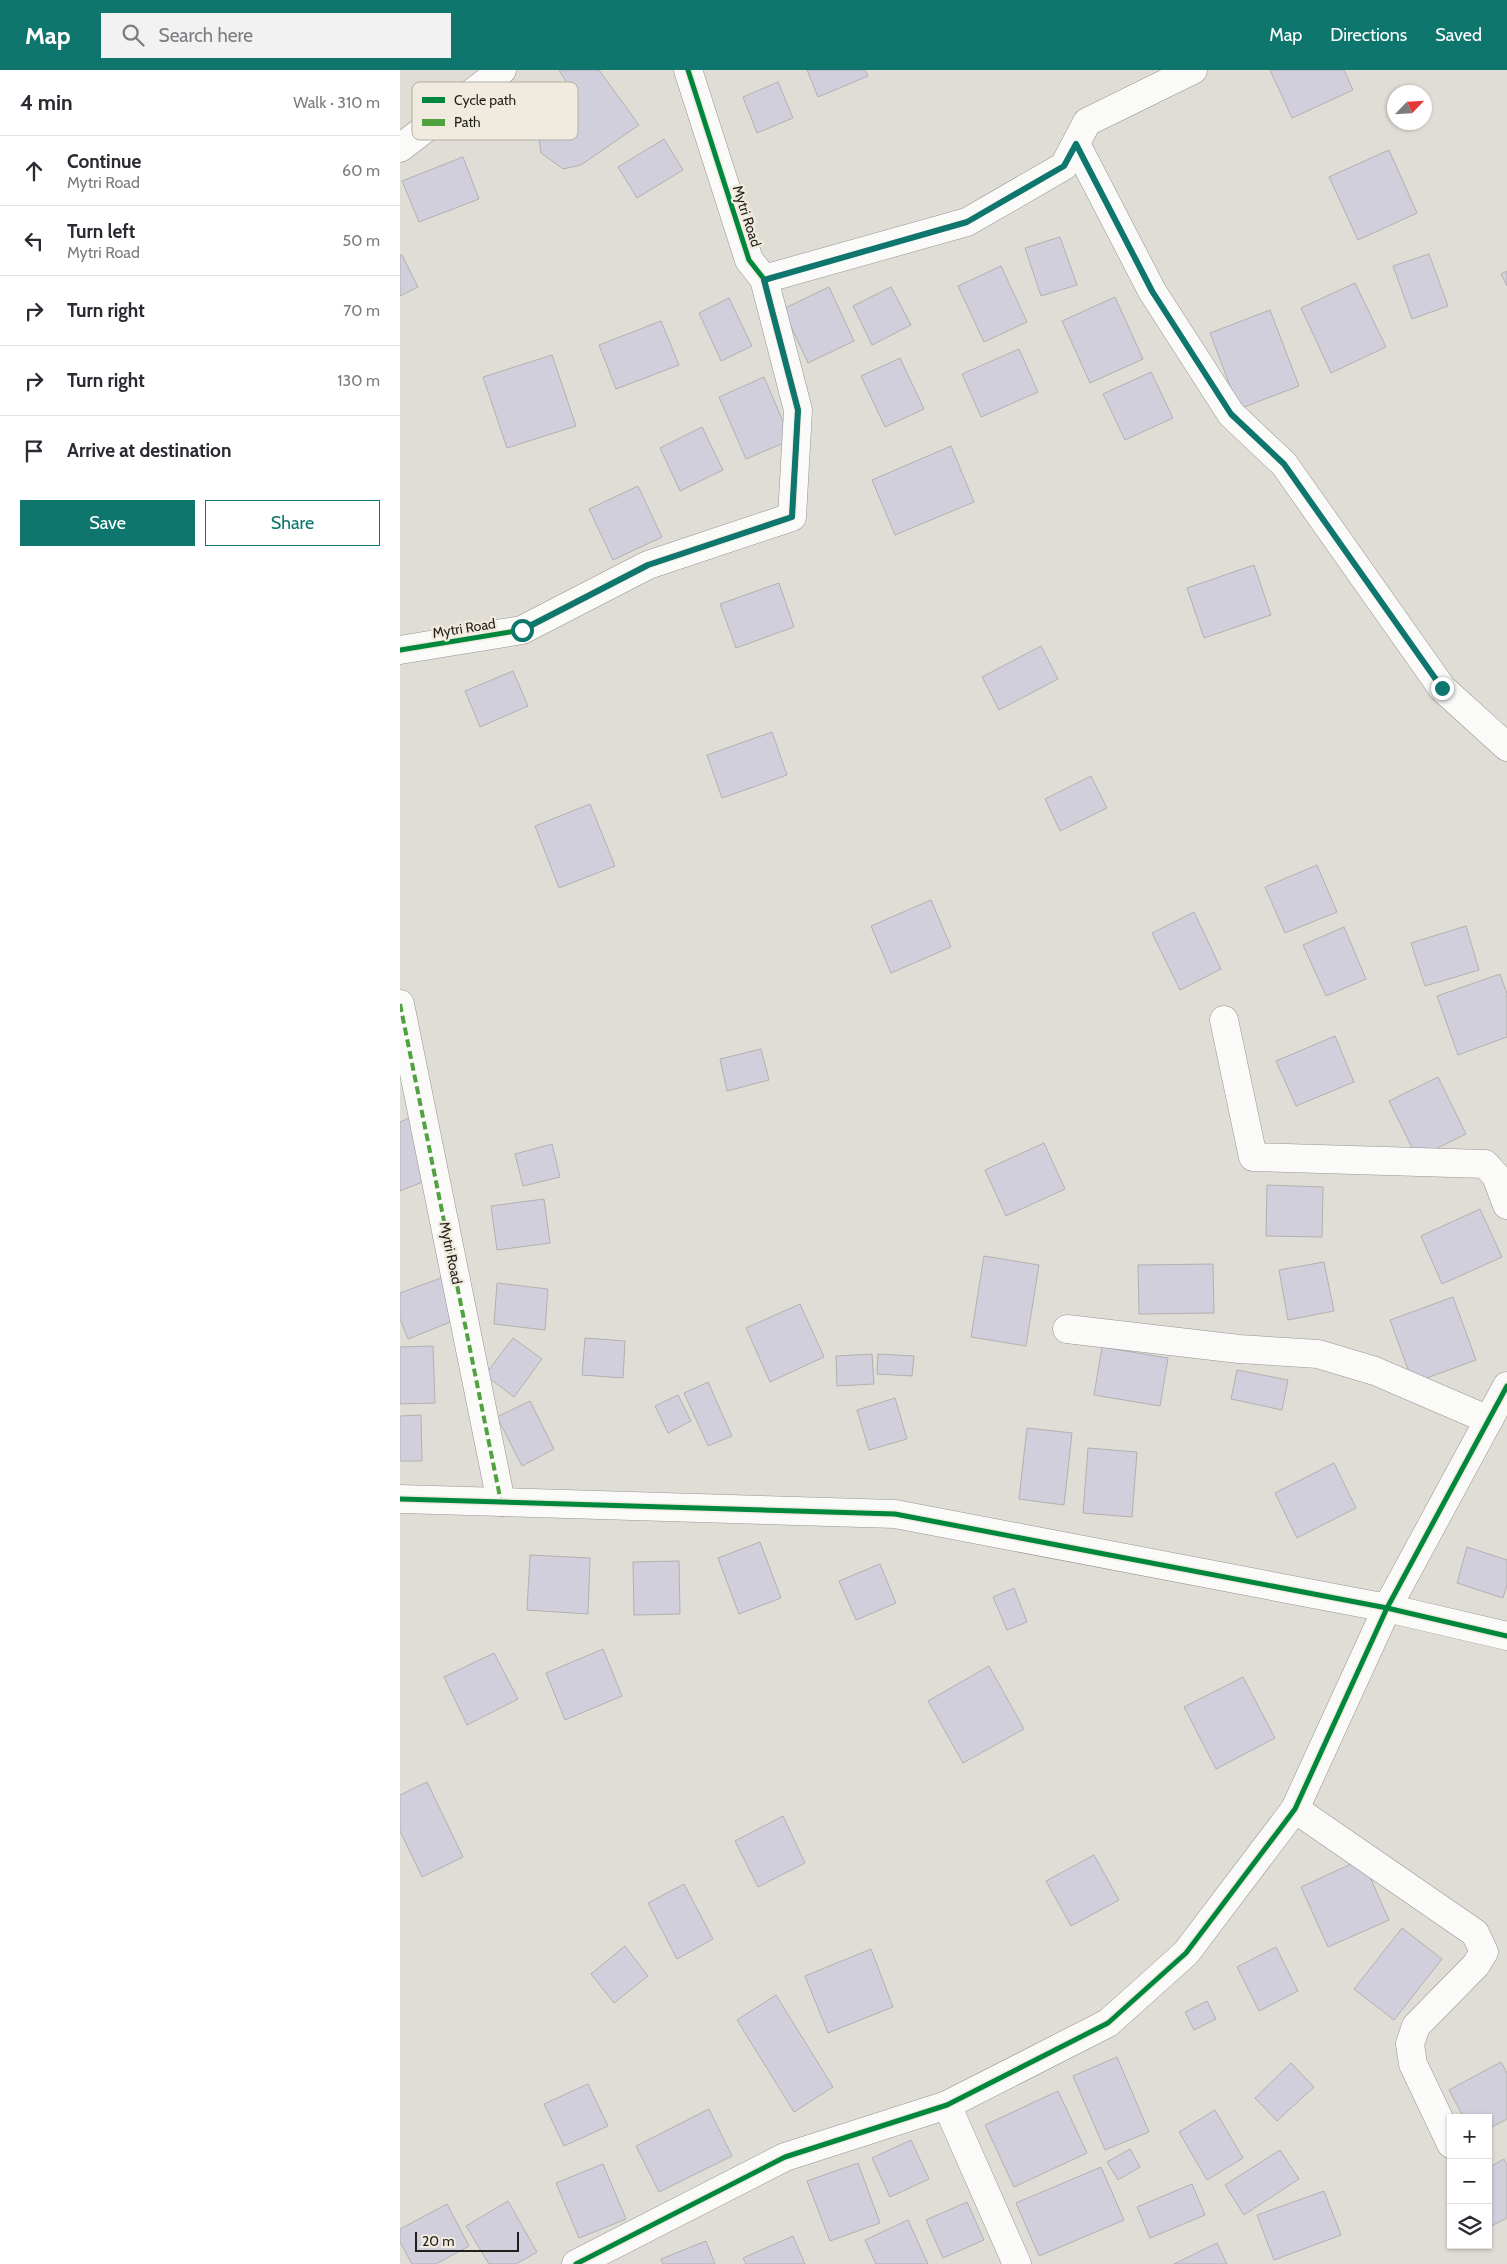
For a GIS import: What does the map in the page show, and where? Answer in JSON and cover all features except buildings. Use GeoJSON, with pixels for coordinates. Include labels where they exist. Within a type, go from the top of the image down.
{"type":"FeatureCollection","features":[{"type":"Feature","properties":{"kind":"street"},"geometry":{"type":"LineString","coordinates":[[486,82],[502,70]]}},
{"type":"Feature","properties":{"kind":"street","name":"Mytri Road"},"geometry":{"type":"LineString","coordinates":[[400,650],[522,630],[648,565],[792,517],[798,410],[764,280],[749,260],[688,70]]}},
{"type":"Feature","properties":{"kind":"street"},"geometry":{"type":"LineString","coordinates":[[764,280],[967,222],[1064,166],[1087,122],[1193,70]]}},
{"type":"Feature","properties":{"kind":"street"},"geometry":{"type":"LineString","coordinates":[[400,148],[412,139]]}},
{"type":"Feature","properties":{"kind":"street"},"geometry":{"type":"LineString","coordinates":[[1076,144],[1152,291],[1231,414],[1284,464],[1442,688],[1507,747]]}},
{"type":"Feature","properties":{"kind":"street","name":"Mytri Road"},"geometry":{"type":"LineString","coordinates":[[400,1004],[501,1502]]}},
{"type":"Feature","properties":{"kind":"street"},"geometry":{"type":"LineString","coordinates":[[1224,1020],[1253,1157],[1485,1164],[1496,1176],[1507,1205]]}},
{"type":"Feature","properties":{"kind":"street"},"geometry":{"type":"LineString","coordinates":[[1067,1329],[1239,1349],[1318,1354],[1375,1371],[1489,1420]]}},
{"type":"Feature","properties":{"kind":"street"},"geometry":{"type":"LineString","coordinates":[[576,2264],[786,2157],[947,2104],[1108,2022],[1186,1953],[1295,1809],[1387,1608],[1507,1386]]}},
{"type":"Feature","properties":{"kind":"street"},"geometry":{"type":"LineString","coordinates":[[400,1499],[894,1514],[1387,1608],[1507,1636]]}},
{"type":"Feature","properties":{"kind":"street"},"geometry":{"type":"LineString","coordinates":[[1295,1809],[1474,1933],[1484,1952],[1476,1965],[1416,2026],[1410,2044],[1413,2064],[1447,2136]]}},
{"type":"Feature","properties":{"kind":"street"},"geometry":{"type":"LineString","coordinates":[[947,2104],[1017,2264]]}},
{"type":"Feature","properties":{"kind":"marked path"},"geometry":{"type":"LineString","coordinates":[[400,1004],[501,1502]]}},
{"type":"Feature","properties":{"kind":"cycle path"},"geometry":{"type":"LineString","coordinates":[[400,650],[522,630],[648,565],[792,517],[798,410],[764,279],[749,260],[688,70]]}},
{"type":"Feature","properties":{"kind":"cycle path"},"geometry":{"type":"LineString","coordinates":[[576,2264],[785,2157],[947,2105],[1108,2023],[1186,1953],[1295,1809],[1387,1608],[1507,1386]]}},
{"type":"Feature","properties":{"kind":"cycle path"},"geometry":{"type":"LineString","coordinates":[[400,1499],[895,1514],[1387,1608],[1507,1636]]}},
{"type":"Feature","properties":{"kind":"route"},"geometry":{"type":"LineString","coordinates":[[522,630],[648,565],[792,517],[798,410],[764,280],[967,222],[1064,166],[1076,144],[1152,291],[1231,414],[1284,464],[1442,688]]}}]}
